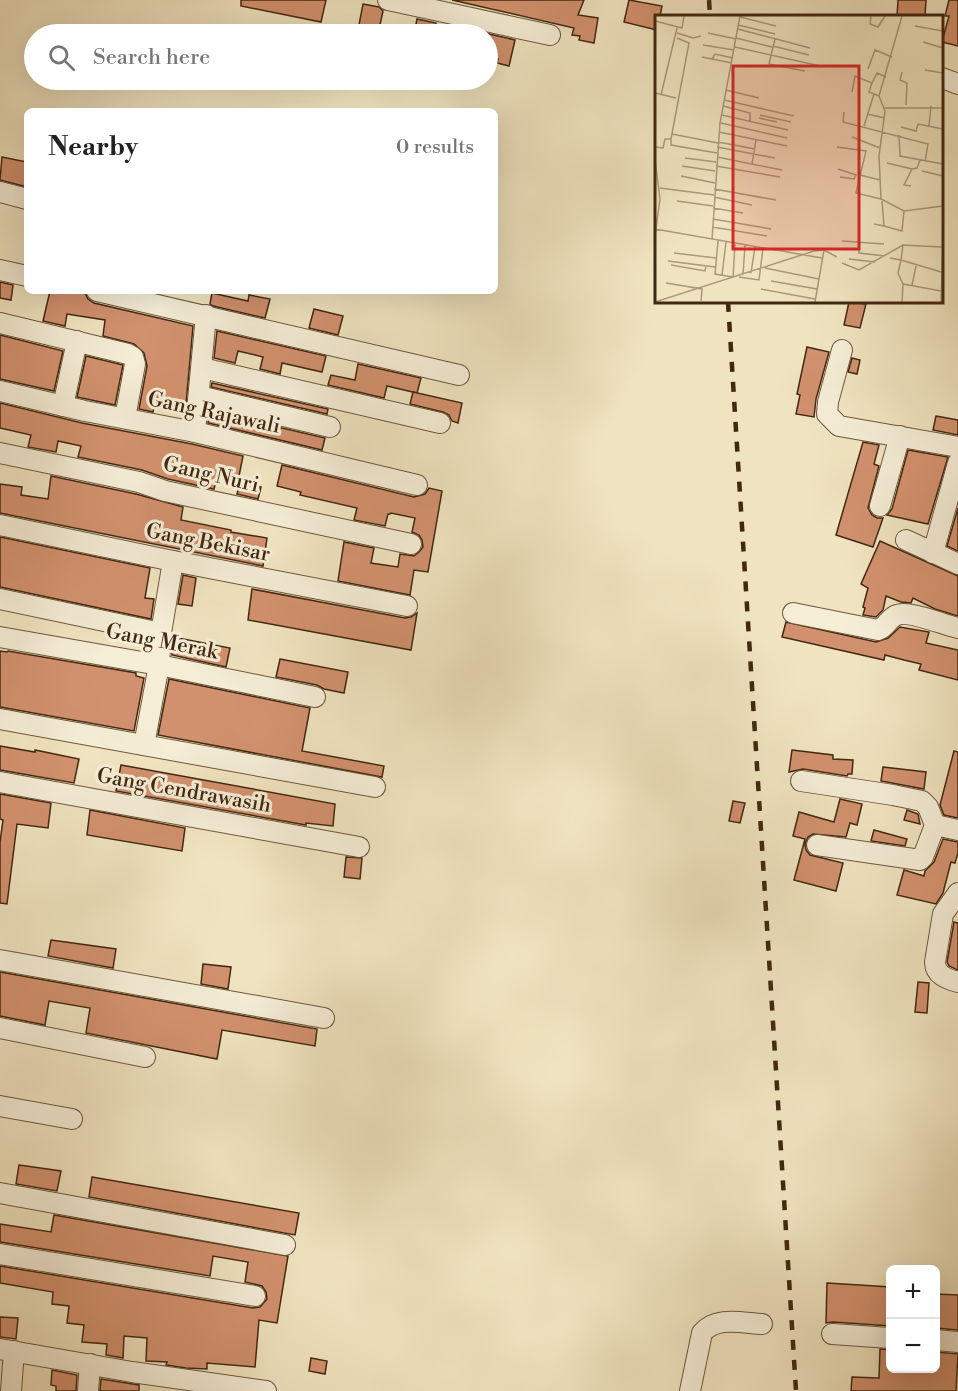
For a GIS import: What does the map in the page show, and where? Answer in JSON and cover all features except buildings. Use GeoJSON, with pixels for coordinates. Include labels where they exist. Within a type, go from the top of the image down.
{"type":"FeatureCollection","features":[{"type":"Feature","properties":{"kind":"street"},"geometry":{"type":"LineString","coordinates":[[388,0],[479,9],[550,35]]}},
{"type":"Feature","properties":{"kind":"street"},"geometry":{"type":"LineString","coordinates":[[943,78],[958,84]]}},
{"type":"Feature","properties":{"kind":"street"},"geometry":{"type":"LineString","coordinates":[[0,192],[24,198]]}},
{"type":"Feature","properties":{"kind":"street"},"geometry":{"type":"LineString","coordinates":[[0,270],[24,275]]}},
{"type":"Feature","properties":{"kind":"street"},"geometry":{"type":"LineString","coordinates":[[111,294],[459,375]]}},
{"type":"Feature","properties":{"kind":"street"},"geometry":{"type":"LineString","coordinates":[[195,432],[206,315]]}},
{"type":"Feature","properties":{"kind":"street"},"geometry":{"type":"LineString","coordinates":[[0,322],[133,357],[135,364],[125,418]]}},
{"type":"Feature","properties":{"kind":"street"},"geometry":{"type":"LineString","coordinates":[[63,406],[76,341]]}},
{"type":"Feature","properties":{"kind":"street"},"geometry":{"type":"LineString","coordinates":[[842,350],[828,402],[828,414],[839,426],[958,447]]}},
{"type":"Feature","properties":{"kind":"street"},"geometry":{"type":"LineString","coordinates":[[202,368],[440,423]]}},
{"type":"Feature","properties":{"kind":"street","name":"Gang Rajawali"},"geometry":{"type":"LineString","coordinates":[[0,391],[195,432],[417,485]]}},
{"type":"Feature","properties":{"kind":"street"},"geometry":{"type":"LineString","coordinates":[[199,396],[330,428]]}},
{"type":"Feature","properties":{"kind":"street"},"geometry":{"type":"LineString","coordinates":[[256,446],[262,412]]}},
{"type":"Feature","properties":{"kind":"street"},"geometry":{"type":"LineString","coordinates":[[880,506],[900,436]]}},
{"type":"Feature","properties":{"kind":"street","name":"Gang Nuri"},"geometry":{"type":"LineString","coordinates":[[0,453],[411,544]]}},
{"type":"Feature","properties":{"kind":"street"},"geometry":{"type":"LineString","coordinates":[[933,553],[958,464]]}},
{"type":"Feature","properties":{"kind":"street","name":"Gang Bekisar"},"geometry":{"type":"LineString","coordinates":[[0,525],[407,606]]}},
{"type":"Feature","properties":{"kind":"street"},"geometry":{"type":"LineString","coordinates":[[906,540],[958,564]]}},
{"type":"Feature","properties":{"kind":"street"},"geometry":{"type":"LineString","coordinates":[[144,745],[159,665],[173,561]]}},
{"type":"Feature","properties":{"kind":"street"},"geometry":{"type":"LineString","coordinates":[[0,599],[162,633]]}},
{"type":"Feature","properties":{"kind":"street"},"geometry":{"type":"LineString","coordinates":[[793,613],[878,630],[883,629],[892,617],[901,614],[958,628]]}},
{"type":"Feature","properties":{"kind":"street","name":"Gang Merak"},"geometry":{"type":"LineString","coordinates":[[0,637],[159,665],[315,697]]}},
{"type":"Feature","properties":{"kind":"street"},"geometry":{"type":"LineString","coordinates":[[0,719],[375,787]]}},
{"type":"Feature","properties":{"kind":"street"},"geometry":{"type":"LineString","coordinates":[[801,781],[922,801],[928,807],[935,825],[920,860],[817,845]]}},
{"type":"Feature","properties":{"kind":"street","name":"Gang Cendrawasih"},"geometry":{"type":"LineString","coordinates":[[0,782],[359,847]]}},
{"type":"Feature","properties":{"kind":"street"},"geometry":{"type":"LineString","coordinates":[[935,825],[958,830]]}},
{"type":"Feature","properties":{"kind":"street"},"geometry":{"type":"LineString","coordinates":[[954,904],[943,914],[935,969],[938,973],[958,982]]}},
{"type":"Feature","properties":{"kind":"street"},"geometry":{"type":"LineString","coordinates":[[0,960],[324,1018]]}},
{"type":"Feature","properties":{"kind":"street"},"geometry":{"type":"LineString","coordinates":[[0,1028],[146,1057]]}},
{"type":"Feature","properties":{"kind":"street"},"geometry":{"type":"LineString","coordinates":[[0,1106],[72,1119]]}},
{"type":"Feature","properties":{"kind":"street"},"geometry":{"type":"LineString","coordinates":[[0,1193],[285,1245]]}},
{"type":"Feature","properties":{"kind":"street"},"geometry":{"type":"LineString","coordinates":[[0,1254],[255,1296]]}},
{"type":"Feature","properties":{"kind":"street"},"geometry":{"type":"LineString","coordinates":[[690,1391],[702,1334],[707,1327],[718,1322],[762,1324]]}},
{"type":"Feature","properties":{"kind":"street"},"geometry":{"type":"LineString","coordinates":[[832,1334],[886,1338]]}},
{"type":"Feature","properties":{"kind":"street"},"geometry":{"type":"LineString","coordinates":[[940,1340],[958,1342]]}},
{"type":"Feature","properties":{"kind":"street"},"geometry":{"type":"LineString","coordinates":[[11,1391],[7,1350],[90,1364],[162,1384],[266,1391]]}},
{"type":"Feature","properties":{"kind":"street"},"geometry":{"type":"LineString","coordinates":[[88,1391],[90,1364]]}},
{"type":"Feature","properties":{"kind":"railway"},"geometry":{"type":"LineString","coordinates":[[709,0],[710,15]]}},
{"type":"Feature","properties":{"kind":"railway"},"geometry":{"type":"LineString","coordinates":[[728,303],[796,1391]]}}]}
